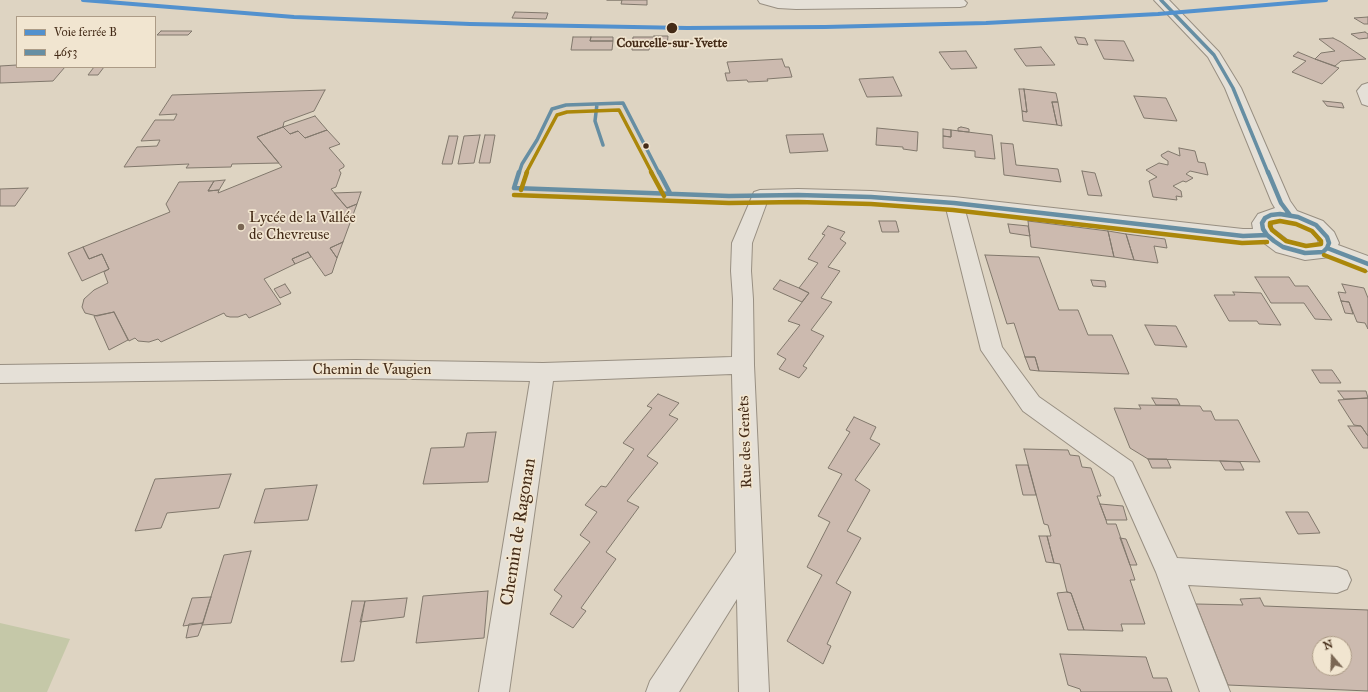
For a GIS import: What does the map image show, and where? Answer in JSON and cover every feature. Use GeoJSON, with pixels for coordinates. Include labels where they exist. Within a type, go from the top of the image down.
{"type":"FeatureCollection","features":[{"type":"Feature","properties":{"kind":"street"},"geometry":{"type":"LineString","coordinates":[[765,0],[778,4],[796,5],[960,3]]}},
{"type":"Feature","properties":{"kind":"street"},"geometry":{"type":"LineString","coordinates":[[1161,0],[1192,30],[1214,55],[1233,88],[1282,203],[1290,215]]}},
{"type":"Feature","properties":{"kind":"street"},"geometry":{"type":"LineString","coordinates":[[1368,88],[1365,91],[1368,101]]}},
{"type":"Feature","properties":{"kind":"street","name":"Rue des Genêts"},"geometry":{"type":"LineString","coordinates":[[754,692],[741,271],[742,243],[760,196],[798,194],[954,202]]}},
{"type":"Feature","properties":{"kind":"street"},"geometry":{"type":"LineString","coordinates":[[1215,692],[1169,570],[1123,470],[1030,404],[992,350],[954,202],[1243,236],[1267,235]]}},
{"type":"Feature","properties":{"kind":"street"},"geometry":{"type":"LineString","coordinates":[[1271,215],[1290,215],[1306,220],[1323,231],[1329,243],[1323,252],[1299,252],[1283,247],[1267,235],[1263,229],[1262,223],[1265,218],[1271,215]]}},
{"type":"Feature","properties":{"kind":"street"},"geometry":{"type":"LineString","coordinates":[[1327,248],[1368,264]]}},
{"type":"Feature","properties":{"kind":"street","name":"Chemin de Vaugien"},"geometry":{"type":"LineString","coordinates":[[0,374],[356,369],[543,372],[743,366]]}},
{"type":"Feature","properties":{"kind":"street","name":"Chemin de Ragonan"},"geometry":{"type":"LineString","coordinates":[[494,692],[543,372]]}},
{"type":"Feature","properties":{"kind":"street"},"geometry":{"type":"LineString","coordinates":[[662,692],[750,554]]}},
{"type":"Feature","properties":{"kind":"street"},"geometry":{"type":"LineString","coordinates":[[1169,570],[1336,580]]}},
{"type":"Feature","properties":{"kind":"green space"},"geometry":{"type":"Polygon","coordinates":[[[0,623],[70,639],[47,692],[0,692],[0,623]]]}},
{"type":"Feature","properties":{"kind":"building"},"geometry":{"type":"Polygon","coordinates":[[[622,0],[647,0],[647,5],[621,4],[622,0]]]}},
{"type":"Feature","properties":{"kind":"building"},"geometry":{"type":"Polygon","coordinates":[[[515,12],[548,13],[546,19],[512,18],[515,12]]]}},
{"type":"Feature","properties":{"kind":"building"},"geometry":{"type":"Polygon","coordinates":[[[1368,17],[1368,24],[1364,24],[1354,18],[1368,17]]]}},
{"type":"Feature","properties":{"kind":"building"},"geometry":{"type":"Polygon","coordinates":[[[161,31],[192,31],[188,35],[157,35],[161,31]]]}},
{"type":"Feature","properties":{"kind":"building"},"geometry":{"type":"Polygon","coordinates":[[[1365,32],[1368,34],[1368,38],[1359,39],[1351,34],[1365,32]]]}},
{"type":"Feature","properties":{"kind":"building"},"geometry":{"type":"Polygon","coordinates":[[[668,36],[667,47],[650,46],[649,50],[632,50],[633,37],[668,36]]]}},
{"type":"Feature","properties":{"kind":"building"},"geometry":{"type":"Polygon","coordinates":[[[573,37],[591,37],[590,41],[613,41],[612,50],[571,50],[573,37]]]}},
{"type":"Feature","properties":{"kind":"building"},"geometry":{"type":"Polygon","coordinates":[[[591,37],[613,37],[613,41],[590,41],[591,37]]]}},
{"type":"Feature","properties":{"kind":"building"},"geometry":{"type":"Polygon","coordinates":[[[1075,37],[1085,38],[1088,45],[1078,44],[1075,37]]]}},
{"type":"Feature","properties":{"kind":"building"},"geometry":{"type":"Polygon","coordinates":[[[1333,38],[1366,59],[1341,61],[1335,66],[1315,59],[1321,53],[1335,51],[1319,39],[1333,38]]]}},
{"type":"Feature","properties":{"kind":"building"},"geometry":{"type":"Polygon","coordinates":[[[1095,40],[1124,41],[1134,61],[1104,59],[1095,40]]]}},
{"type":"Feature","properties":{"kind":"building"},"geometry":{"type":"Polygon","coordinates":[[[1041,47],[1055,65],[1026,66],[1014,49],[1041,47]]]}},
{"type":"Feature","properties":{"kind":"building"},"geometry":{"type":"Polygon","coordinates":[[[966,51],[977,68],[951,69],[939,52],[966,51]]]}},
{"type":"Feature","properties":{"kind":"building"},"geometry":{"type":"Polygon","coordinates":[[[1298,52],[1339,68],[1322,84],[1292,72],[1306,61],[1293,56],[1298,52]]]}},
{"type":"Feature","properties":{"kind":"building"},"geometry":{"type":"Polygon","coordinates":[[[782,59],[785,67],[789,67],[792,77],[767,79],[768,81],[727,81],[725,73],[730,73],[727,62],[782,59]]]}},
{"type":"Feature","properties":{"kind":"building"},"geometry":{"type":"Polygon","coordinates":[[[16,65],[16,68],[64,68],[53,81],[0,83],[0,66],[16,65]]]}},
{"type":"Feature","properties":{"kind":"building"},"geometry":{"type":"Polygon","coordinates":[[[93,68],[103,68],[98,75],[88,75],[93,68]]]}},
{"type":"Feature","properties":{"kind":"building"},"geometry":{"type":"Polygon","coordinates":[[[893,77],[902,96],[867,97],[859,79],[893,77]]]}},
{"type":"Feature","properties":{"kind":"building"},"geometry":{"type":"Polygon","coordinates":[[[1019,89],[1024,89],[1027,112],[1022,111],[1019,89]]]}},
{"type":"Feature","properties":{"kind":"building"},"geometry":{"type":"Polygon","coordinates":[[[1024,89],[1056,93],[1058,102],[1052,102],[1057,125],[1023,121],[1022,111],[1027,112],[1024,89]]]}},
{"type":"Feature","properties":{"kind":"building"},"geometry":{"type":"Polygon","coordinates":[[[325,90],[314,111],[284,122],[283,127],[257,137],[279,163],[232,164],[231,167],[186,168],[189,164],[124,167],[137,147],[157,146],[160,140],[141,141],[155,120],[174,120],[177,114],[159,115],[172,95],[325,90]]]}},
{"type":"Feature","properties":{"kind":"building"},"geometry":{"type":"Polygon","coordinates":[[[1134,96],[1166,98],[1177,121],[1144,118],[1134,96]]]}},
{"type":"Feature","properties":{"kind":"building"},"geometry":{"type":"Polygon","coordinates":[[[1323,101],[1342,103],[1344,108],[1327,106],[1323,101]]]}},
{"type":"Feature","properties":{"kind":"building"},"geometry":{"type":"Polygon","coordinates":[[[1052,102],[1058,102],[1062,126],[1057,125],[1052,102]]]}},
{"type":"Feature","properties":{"kind":"building"},"geometry":{"type":"Polygon","coordinates":[[[315,116],[327,130],[305,138],[298,131],[290,134],[283,127],[315,116]]]}},
{"type":"Feature","properties":{"kind":"building","name":"Lycée de la Vallée de Chevreuse"},"geometry":{"type":"Polygon","coordinates":[[[283,127],[290,134],[298,131],[305,138],[327,130],[340,144],[329,148],[344,165],[344,167],[339,170],[341,173],[336,187],[331,189],[347,208],[357,204],[343,242],[330,248],[337,258],[332,273],[325,276],[308,252],[292,259],[295,264],[264,279],[281,304],[249,318],[246,314],[238,317],[230,317],[226,316],[224,313],[161,342],[158,339],[149,342],[138,341],[135,338],[129,341],[114,312],[97,316],[85,313],[82,307],[84,299],[94,290],[108,283],[104,272],[109,269],[102,254],[89,259],[83,247],[170,212],[166,204],[179,182],[214,181],[208,191],[219,190],[218,193],[282,167],[257,137],[283,127]]]}},
{"type":"Feature","properties":{"kind":"building"},"geometry":{"type":"Polygon","coordinates":[[[961,127],[969,129],[969,132],[958,131],[958,128],[961,127]]]}},
{"type":"Feature","properties":{"kind":"building"},"geometry":{"type":"Polygon","coordinates":[[[877,128],[918,132],[917,151],[903,149],[903,147],[876,145],[877,128]]]}},
{"type":"Feature","properties":{"kind":"building"},"geometry":{"type":"Polygon","coordinates":[[[943,129],[951,130],[951,137],[943,136],[943,129]]]}},
{"type":"Feature","properties":{"kind":"building"},"geometry":{"type":"Polygon","coordinates":[[[951,130],[992,135],[995,159],[975,157],[975,151],[943,148],[943,136],[951,137],[951,130]]]}},
{"type":"Feature","properties":{"kind":"building"},"geometry":{"type":"Polygon","coordinates":[[[823,134],[828,151],[790,153],[786,135],[823,134]]]}},
{"type":"Feature","properties":{"kind":"building"},"geometry":{"type":"Polygon","coordinates":[[[480,135],[474,163],[458,164],[464,136],[480,135]]]}},
{"type":"Feature","properties":{"kind":"building"},"geometry":{"type":"Polygon","coordinates":[[[485,135],[495,135],[490,163],[479,163],[485,135]]]}},
{"type":"Feature","properties":{"kind":"building"},"geometry":{"type":"Polygon","coordinates":[[[449,136],[458,136],[452,164],[442,164],[449,136]]]}},
{"type":"Feature","properties":{"kind":"building"},"geometry":{"type":"Polygon","coordinates":[[[1001,143],[1013,144],[1016,165],[1058,169],[1061,182],[1004,175],[1001,143]]]}},
{"type":"Feature","properties":{"kind":"building"},"geometry":{"type":"Polygon","coordinates":[[[1179,148],[1195,151],[1198,162],[1205,163],[1208,175],[1190,171],[1186,174],[1193,178],[1173,186],[1181,191],[1182,197],[1176,196],[1177,200],[1153,197],[1149,181],[1157,177],[1146,170],[1159,163],[1168,165],[1168,161],[1161,155],[1168,151],[1180,156],[1179,148]]]}},
{"type":"Feature","properties":{"kind":"building"},"geometry":{"type":"Polygon","coordinates":[[[1082,171],[1095,173],[1102,196],[1088,195],[1082,171]]]}},
{"type":"Feature","properties":{"kind":"building"},"geometry":{"type":"Polygon","coordinates":[[[225,180],[219,190],[208,191],[214,181],[225,180]]]}},
{"type":"Feature","properties":{"kind":"building"},"geometry":{"type":"Polygon","coordinates":[[[28,188],[15,206],[0,206],[0,189],[28,188]]]}},
{"type":"Feature","properties":{"kind":"building"},"geometry":{"type":"Polygon","coordinates":[[[361,192],[357,204],[347,208],[334,193],[361,192]]]}},
{"type":"Feature","properties":{"kind":"building"},"geometry":{"type":"Polygon","coordinates":[[[879,221],[896,221],[899,232],[882,232],[879,221]]]}},
{"type":"Feature","properties":{"kind":"building"},"geometry":{"type":"Polygon","coordinates":[[[1028,221],[1108,231],[1114,257],[1031,247],[1028,221]]]}},
{"type":"Feature","properties":{"kind":"building"},"geometry":{"type":"Polygon","coordinates":[[[1008,224],[1028,226],[1030,236],[1010,233],[1008,224]]]}},
{"type":"Feature","properties":{"kind":"building"},"geometry":{"type":"Polygon","coordinates":[[[828,226],[845,232],[840,239],[846,243],[828,267],[840,271],[821,298],[832,302],[811,330],[824,336],[803,366],[807,368],[799,378],[779,369],[786,359],[777,354],[800,325],[788,321],[809,293],[799,288],[818,263],[808,259],[825,235],[822,234],[828,226]]]}},
{"type":"Feature","properties":{"kind":"building"},"geometry":{"type":"Polygon","coordinates":[[[1108,231],[1126,234],[1134,260],[1114,257],[1108,231]]]}},
{"type":"Feature","properties":{"kind":"building"},"geometry":{"type":"Polygon","coordinates":[[[1126,234],[1165,239],[1167,248],[1154,246],[1158,263],[1134,260],[1126,234]]]}},
{"type":"Feature","properties":{"kind":"building"},"geometry":{"type":"Polygon","coordinates":[[[343,242],[337,258],[330,248],[343,242]]]}},
{"type":"Feature","properties":{"kind":"building"},"geometry":{"type":"Polygon","coordinates":[[[83,247],[89,259],[102,254],[109,269],[82,281],[68,253],[83,247]]]}},
{"type":"Feature","properties":{"kind":"building"},"geometry":{"type":"Polygon","coordinates":[[[308,252],[311,257],[295,264],[292,259],[308,252]]]}},
{"type":"Feature","properties":{"kind":"building"},"geometry":{"type":"Polygon","coordinates":[[[985,255],[1039,257],[1059,310],[1078,310],[1088,335],[1112,335],[1129,374],[1039,371],[1035,357],[1025,357],[1014,323],[1007,324],[985,255]]]}},
{"type":"Feature","properties":{"kind":"building"},"geometry":{"type":"Polygon","coordinates":[[[1255,277],[1289,277],[1295,286],[1308,286],[1332,320],[1315,319],[1304,303],[1271,303],[1255,277]]]}},
{"type":"Feature","properties":{"kind":"building"},"geometry":{"type":"Polygon","coordinates":[[[780,280],[809,293],[802,302],[773,289],[780,280]]]}},
{"type":"Feature","properties":{"kind":"building"},"geometry":{"type":"Polygon","coordinates":[[[1091,280],[1105,281],[1106,287],[1093,286],[1091,280]]]}},
{"type":"Feature","properties":{"kind":"building"},"geometry":{"type":"Polygon","coordinates":[[[285,284],[291,293],[280,298],[274,289],[285,284]]]}},
{"type":"Feature","properties":{"kind":"building"},"geometry":{"type":"Polygon","coordinates":[[[1342,284],[1364,288],[1368,298],[1368,329],[1365,323],[1357,322],[1349,302],[1341,301],[1338,292],[1346,293],[1342,284]]]}},
{"type":"Feature","properties":{"kind":"building"},"geometry":{"type":"Polygon","coordinates":[[[1233,292],[1261,293],[1281,325],[1259,324],[1257,321],[1229,321],[1214,295],[1235,295],[1233,292]]]}},
{"type":"Feature","properties":{"kind":"building"},"geometry":{"type":"Polygon","coordinates":[[[1341,301],[1349,302],[1353,314],[1345,313],[1341,301]]]}},
{"type":"Feature","properties":{"kind":"building"},"geometry":{"type":"Polygon","coordinates":[[[114,312],[128,340],[109,350],[94,316],[114,312]]]}},
{"type":"Feature","properties":{"kind":"building"},"geometry":{"type":"Polygon","coordinates":[[[1145,325],[1176,326],[1187,347],[1155,345],[1145,325]]]}},
{"type":"Feature","properties":{"kind":"building"},"geometry":{"type":"Polygon","coordinates":[[[1025,357],[1035,357],[1039,371],[1030,370],[1025,357]]]}},
{"type":"Feature","properties":{"kind":"building"},"geometry":{"type":"Polygon","coordinates":[[[1312,370],[1332,370],[1341,383],[1320,383],[1312,370]]]}},
{"type":"Feature","properties":{"kind":"building"},"geometry":{"type":"Polygon","coordinates":[[[1338,391],[1366,391],[1368,398],[1344,399],[1338,391]]]}},
{"type":"Feature","properties":{"kind":"building"},"geometry":{"type":"Polygon","coordinates":[[[658,394],[679,403],[669,415],[678,419],[647,456],[658,463],[627,501],[639,507],[606,552],[616,559],[581,608],[586,611],[573,628],[550,614],[562,596],[554,590],[590,542],[580,535],[597,512],[585,505],[601,486],[606,487],[634,449],[623,443],[652,408],[647,406],[658,394]]]}},
{"type":"Feature","properties":{"kind":"building"},"geometry":{"type":"Polygon","coordinates":[[[1152,398],[1177,399],[1180,405],[1156,405],[1152,398]]]}},
{"type":"Feature","properties":{"kind":"building"},"geometry":{"type":"Polygon","coordinates":[[[1368,398],[1368,436],[1361,426],[1354,425],[1338,400],[1368,398]]]}},
{"type":"Feature","properties":{"kind":"building"},"geometry":{"type":"Polygon","coordinates":[[[1139,405],[1200,406],[1203,411],[1211,411],[1215,420],[1238,420],[1260,462],[1148,459],[1130,448],[1114,408],[1141,409],[1139,405]]]}},
{"type":"Feature","properties":{"kind":"building"},"geometry":{"type":"Polygon","coordinates":[[[854,417],[876,427],[870,439],[880,444],[855,480],[870,490],[847,531],[861,538],[836,583],[851,592],[827,644],[831,646],[823,664],[787,641],[822,575],[807,567],[830,522],[818,516],[842,474],[828,468],[850,432],[846,430],[854,417]]]}},
{"type":"Feature","properties":{"kind":"building"},"geometry":{"type":"Polygon","coordinates":[[[1348,426],[1361,426],[1368,436],[1368,448],[1363,448],[1348,426]]]}},
{"type":"Feature","properties":{"kind":"building"},"geometry":{"type":"Polygon","coordinates":[[[496,432],[488,482],[423,484],[431,448],[464,447],[467,433],[496,432]]]}},
{"type":"Feature","properties":{"kind":"building"},"geometry":{"type":"Polygon","coordinates":[[[1024,449],[1068,450],[1070,455],[1079,456],[1082,467],[1091,468],[1101,496],[1097,496],[1107,524],[1116,524],[1135,580],[1130,580],[1145,624],[1121,624],[1123,631],[1084,630],[1071,593],[1067,592],[1060,564],[1054,563],[1047,536],[1051,536],[1048,525],[1044,524],[1024,449]]]}},
{"type":"Feature","properties":{"kind":"building"},"geometry":{"type":"Polygon","coordinates":[[[1148,459],[1167,459],[1171,468],[1152,468],[1148,459]]]}},
{"type":"Feature","properties":{"kind":"building"},"geometry":{"type":"Polygon","coordinates":[[[1220,461],[1240,462],[1244,470],[1225,470],[1220,461]]]}},
{"type":"Feature","properties":{"kind":"building"},"geometry":{"type":"Polygon","coordinates":[[[1016,465],[1028,465],[1036,495],[1023,495],[1016,465]]]}},
{"type":"Feature","properties":{"kind":"building"},"geometry":{"type":"Polygon","coordinates":[[[231,474],[219,508],[167,513],[161,528],[135,531],[155,479],[231,474]]]}},
{"type":"Feature","properties":{"kind":"building"},"geometry":{"type":"Polygon","coordinates":[[[317,485],[308,520],[254,523],[265,489],[317,485]]]}},
{"type":"Feature","properties":{"kind":"building"},"geometry":{"type":"Polygon","coordinates":[[[1100,504],[1123,506],[1127,520],[1106,520],[1100,504]]]}},
{"type":"Feature","properties":{"kind":"building"},"geometry":{"type":"Polygon","coordinates":[[[1286,512],[1308,512],[1320,533],[1298,534],[1286,512]]]}},
{"type":"Feature","properties":{"kind":"building"},"geometry":{"type":"Polygon","coordinates":[[[1039,536],[1047,536],[1054,563],[1046,562],[1039,536]]]}},
{"type":"Feature","properties":{"kind":"building"},"geometry":{"type":"Polygon","coordinates":[[[1120,538],[1126,539],[1137,565],[1130,565],[1120,538]]]}},
{"type":"Feature","properties":{"kind":"building"},"geometry":{"type":"Polygon","coordinates":[[[251,551],[231,623],[202,625],[224,555],[251,551]]]}},
{"type":"Feature","properties":{"kind":"building"},"geometry":{"type":"Polygon","coordinates":[[[488,591],[484,638],[416,643],[423,596],[488,591]]]}},
{"type":"Feature","properties":{"kind":"building"},"geometry":{"type":"Polygon","coordinates":[[[1057,593],[1071,593],[1084,630],[1068,630],[1057,593]]]}},
{"type":"Feature","properties":{"kind":"building"},"geometry":{"type":"Polygon","coordinates":[[[211,597],[203,623],[183,626],[192,598],[211,597]]]}},
{"type":"Feature","properties":{"kind":"building"},"geometry":{"type":"Polygon","coordinates":[[[407,598],[404,617],[360,622],[365,601],[407,598]]]}},
{"type":"Feature","properties":{"kind":"building"},"geometry":{"type":"Polygon","coordinates":[[[1260,598],[1264,606],[1368,610],[1368,691],[1228,685],[1196,604],[1243,605],[1240,599],[1260,598]]]}},
{"type":"Feature","properties":{"kind":"building"},"geometry":{"type":"Polygon","coordinates":[[[352,601],[365,601],[354,661],[341,662],[352,601]]]}},
{"type":"Feature","properties":{"kind":"building"},"geometry":{"type":"Polygon","coordinates":[[[203,623],[198,636],[186,638],[189,624],[203,623]]]}},
{"type":"Feature","properties":{"kind":"building"},"geometry":{"type":"Polygon","coordinates":[[[1060,654],[1146,657],[1153,678],[1167,678],[1172,692],[1081,692],[1080,689],[1068,685],[1060,654]]]}},
{"type":"Feature","properties":{"kind":"rail line","name":"B"},"geometry":{"type":"LineString","coordinates":[[83,0],[294,17],[470,24],[687,28],[825,27],[986,23],[1158,14],[1326,0]]}},
{"type":"Feature","properties":{"kind":"transit line","name":"4653"},"geometry":{"type":"LineString","coordinates":[[1161,0],[1214,55],[1233,88],[1281,203],[1290,215]]}},
{"type":"Feature","properties":{"kind":"transit line","name":"4653"},"geometry":{"type":"LineString","coordinates":[[514,188],[522,164],[537,140],[552,109],[566,105],[623,103],[670,193]]}},
{"type":"Feature","properties":{"kind":"transit line","name":"4653"},"geometry":{"type":"LineString","coordinates":[[597,104],[595,121],[603,145]]}},
{"type":"Feature","properties":{"kind":"transit line"},"geometry":{"type":"LineString","coordinates":[[521,190],[528,167],[543,143],[557,115],[567,112],[619,110],[664,196]]}},
{"type":"Feature","properties":{"kind":"transit line","name":"4653"},"geometry":{"type":"LineString","coordinates":[[514,188],[729,196],[798,195],[871,197],[954,203],[1243,236],[1267,235]]}},
{"type":"Feature","properties":{"kind":"transit line"},"geometry":{"type":"LineString","coordinates":[[514,195],[729,203],[798,202],[871,204],[953,210],[1242,243],[1267,242]]}},
{"type":"Feature","properties":{"kind":"transit line","name":"4653"},"geometry":{"type":"LineString","coordinates":[[1280,214],[1298,217],[1316,225],[1327,237],[1329,243],[1327,248],[1323,252],[1305,253],[1283,247],[1274,241],[1267,235],[1263,229],[1262,223],[1265,218],[1271,215],[1280,214]]}},
{"type":"Feature","properties":{"kind":"transit line"},"geometry":{"type":"LineString","coordinates":[[1280,221],[1296,224],[1312,231],[1321,241],[1321,244],[1306,246],[1286,241],[1272,230],[1270,226],[1270,223],[1280,221]]}},
{"type":"Feature","properties":{"kind":"transit line","name":"4653"},"geometry":{"type":"LineString","coordinates":[[1327,248],[1368,264]]}},
{"type":"Feature","properties":{"kind":"transit line"},"geometry":{"type":"LineString","coordinates":[[1324,255],[1365,271]]}},
{"type":"Feature","properties":{"kind":"place","name":"Courcelle-sur-Yvette"},"geometry":{"type":"Point","coordinates":[672,28]}},
{"type":"Feature","properties":{"kind":"place","name":"Lycée de la Vallée de Chevreuse"},"geometry":{"type":"Point","coordinates":[241,227]}}]}
